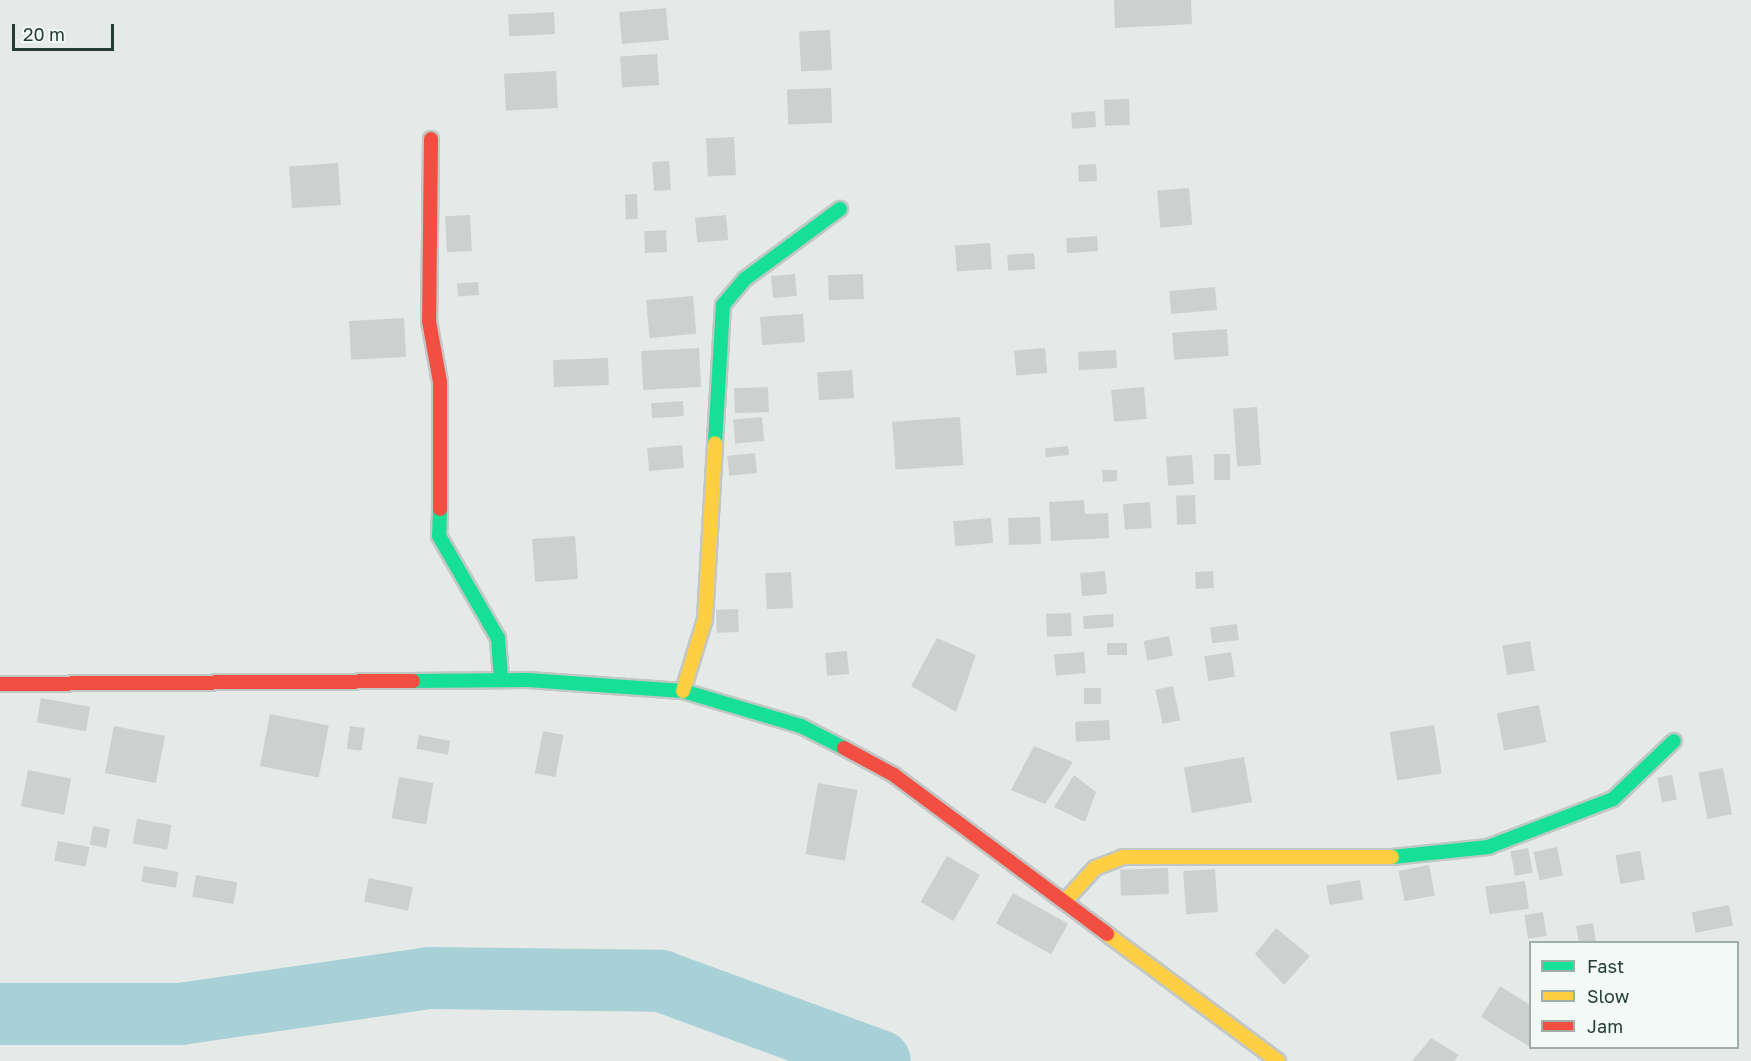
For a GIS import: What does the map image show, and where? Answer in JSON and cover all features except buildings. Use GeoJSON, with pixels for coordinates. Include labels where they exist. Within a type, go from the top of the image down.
{"type":"FeatureCollection","features":[{"type":"Feature","properties":{"kind":"street"},"geometry":{"type":"LineString","coordinates":[[431,139],[429,321],[440,382],[443,449],[439,536],[498,639],[501,679]]}},
{"type":"Feature","properties":{"kind":"street"},"geometry":{"type":"LineString","coordinates":[[684,691],[705,619],[710,568],[723,305],[745,279],[840,209]]}},
{"type":"Feature","properties":{"kind":"street"},"geometry":{"type":"LineString","coordinates":[[0,684],[501,679],[684,691],[801,726],[849,749],[942,807],[1278,1061]]}},
{"type":"Feature","properties":{"kind":"street"},"geometry":{"type":"LineString","coordinates":[[1065,901],[1095,868],[1123,857],[1188,853],[1364,860],[1488,847],[1613,799],[1638,781],[1674,741]]}},
{"type":"Feature","properties":{"kind":"waterway"},"geometry":{"type":"LineString","coordinates":[[0,1014],[180,1014],[430,978],[661,981],[880,1061]]}},
{"type":"Feature","properties":{"kind":"traffic: fast"},"geometry":{"type":"LineString","coordinates":[[715,443],[723,305],[745,279],[840,209]]}},
{"type":"Feature","properties":{"kind":"traffic: fast"},"geometry":{"type":"LineString","coordinates":[[440,509],[439,536],[498,638],[501,679]]}},
{"type":"Feature","properties":{"kind":"traffic: fast"},"geometry":{"type":"LineString","coordinates":[[413,681],[528,680],[683,691],[801,726],[844,748]]}},
{"type":"Feature","properties":{"kind":"traffic: fast"},"geometry":{"type":"LineString","coordinates":[[1392,857],[1488,847],[1613,799],[1674,741]]}},
{"type":"Feature","properties":{"kind":"traffic: slow"},"geometry":{"type":"LineString","coordinates":[[683,691],[705,619],[715,443]]}},
{"type":"Feature","properties":{"kind":"traffic: slow"},"geometry":{"type":"LineString","coordinates":[[1065,901],[1095,868],[1123,857],[1392,857]]}},
{"type":"Feature","properties":{"kind":"traffic: slow"},"geometry":{"type":"LineString","coordinates":[[1107,934],[1278,1061]]}},
{"type":"Feature","properties":{"kind":"traffic: jam"},"geometry":{"type":"LineString","coordinates":[[431,139],[429,321],[440,382],[440,509]]}},
{"type":"Feature","properties":{"kind":"traffic: jam"},"geometry":{"type":"LineString","coordinates":[[0,684],[413,681]]}},
{"type":"Feature","properties":{"kind":"traffic: jam"},"geometry":{"type":"LineString","coordinates":[[844,748],[894,775],[1107,934]]}}]}
